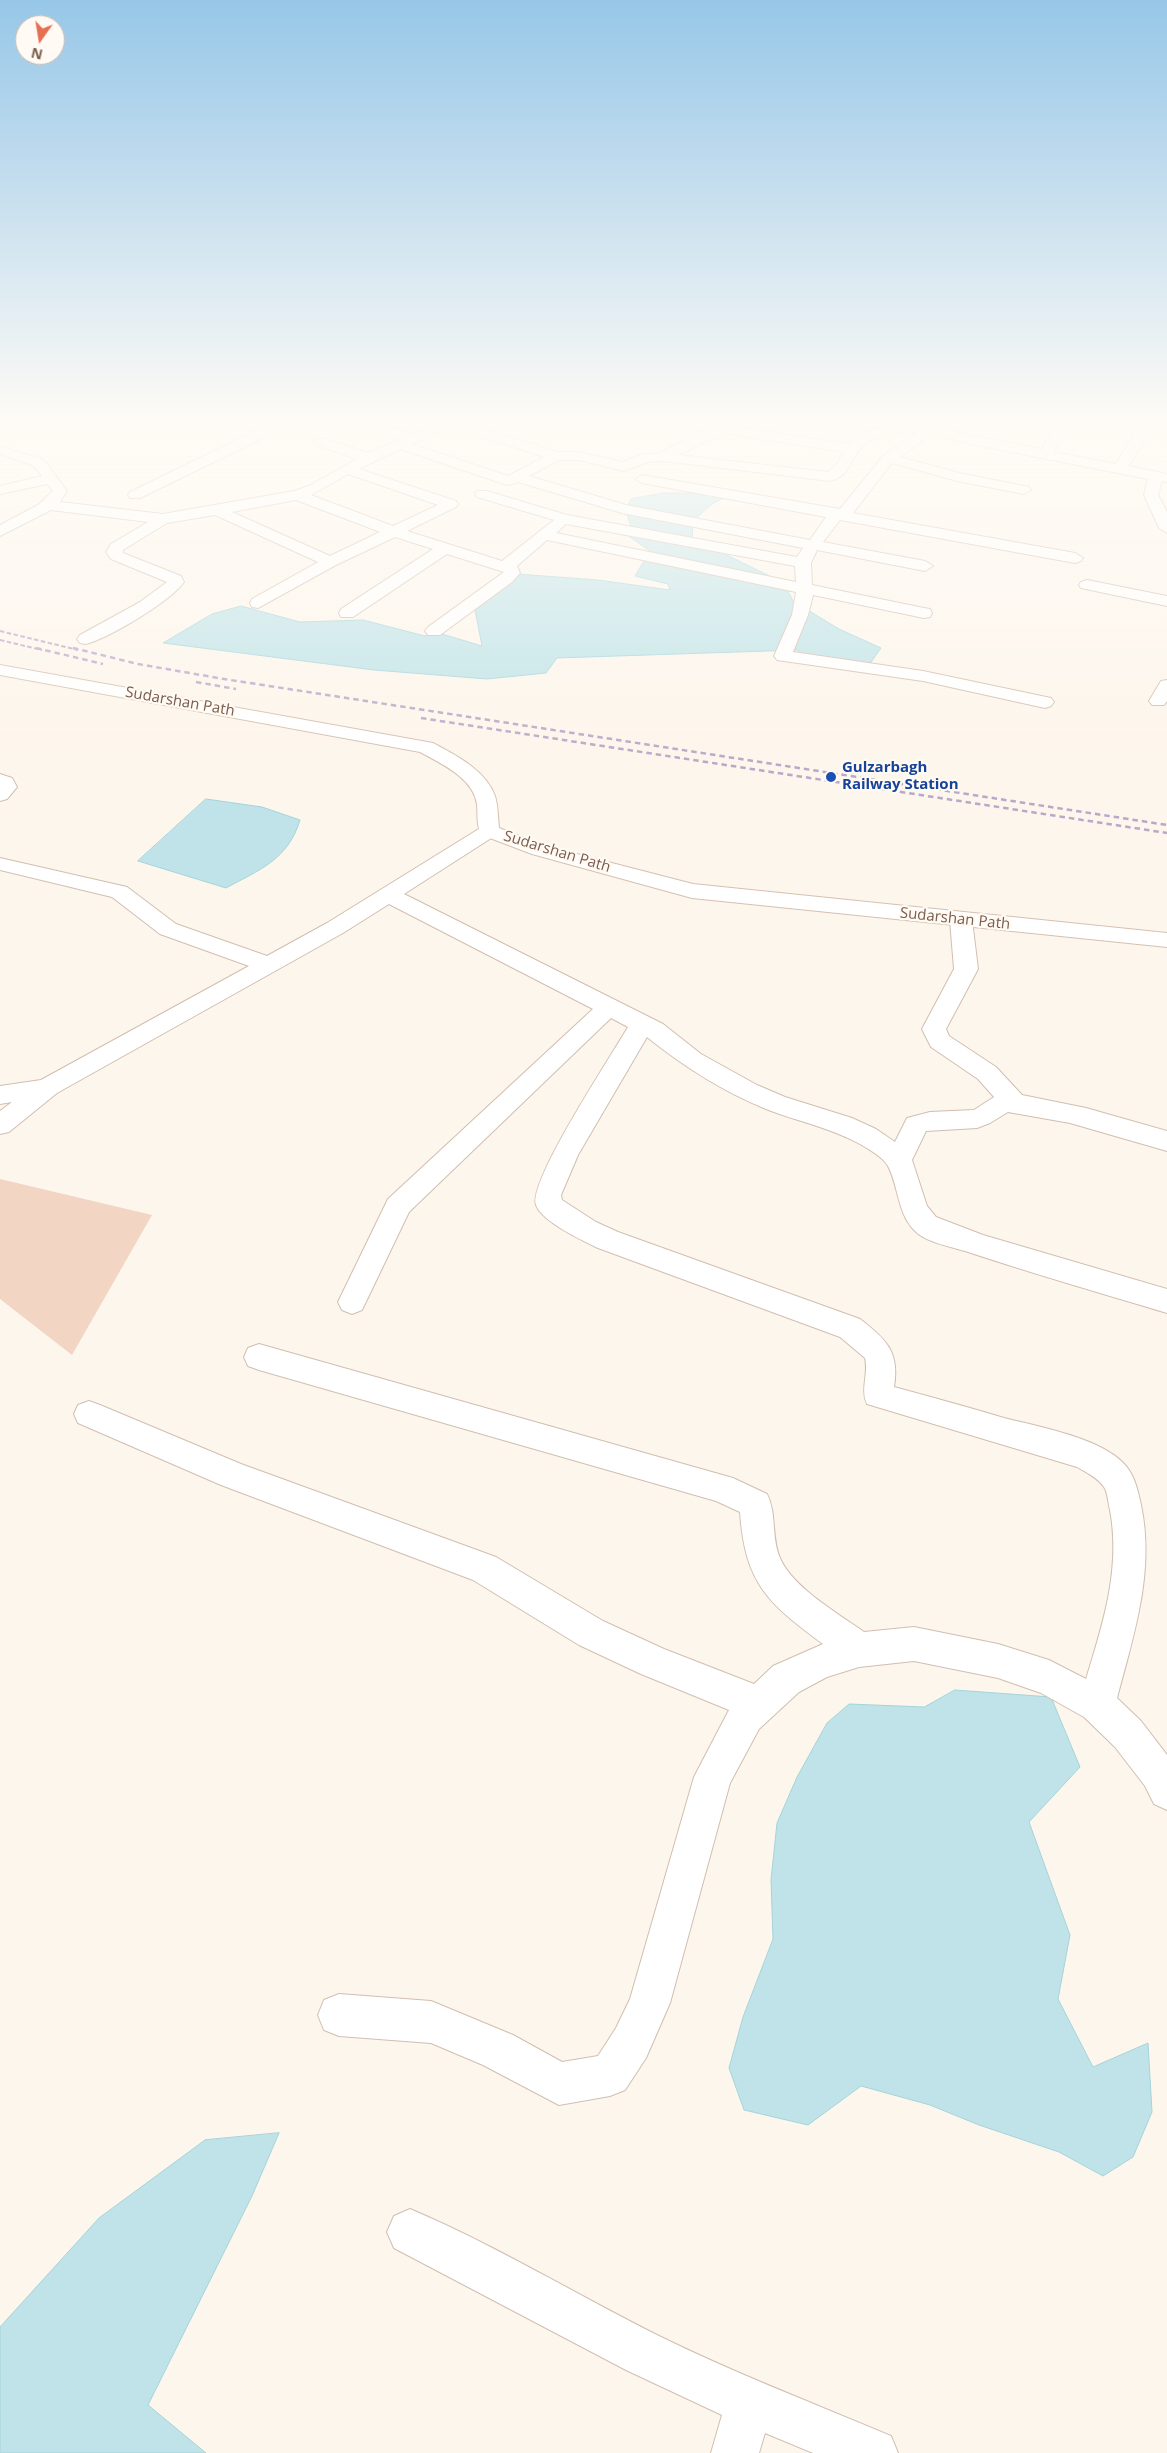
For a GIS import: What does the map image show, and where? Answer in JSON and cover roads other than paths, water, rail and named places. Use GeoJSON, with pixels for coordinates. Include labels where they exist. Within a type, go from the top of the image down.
{"type":"FeatureCollection","features":[{"type":"Feature","properties":{"kind":"street"},"geometry":{"type":"LineString","coordinates":[[86,639],[145,605],[171,588],[176,582],[175,579],[117,556],[114,552],[117,547],[134,536]]}},
{"type":"Feature","properties":{"kind":"street"},"geometry":{"type":"LineString","coordinates":[[274,536],[330,562]]}},
{"type":"Feature","properties":{"kind":"street"},"geometry":{"type":"LineString","coordinates":[[258,602],[330,562],[385,536]]}},
{"type":"Feature","properties":{"kind":"street"},"geometry":{"type":"LineString","coordinates":[[408,536],[511,569],[512,573],[506,579],[434,631]]}},
{"type":"Feature","properties":{"kind":"street"},"geometry":{"type":"LineString","coordinates":[[505,567],[542,536]]}},
{"type":"Feature","properties":{"kind":"street"},"geometry":{"type":"LineString","coordinates":[[551,536],[924,613]]}},
{"type":"Feature","properties":{"kind":"street"},"geometry":{"type":"LineString","coordinates":[[661,536],[802,563]]}},
{"type":"Feature","properties":{"kind":"street"},"geometry":{"type":"LineString","coordinates":[[772,536],[924,566]]}},
{"type":"Feature","properties":{"kind":"street"},"geometry":{"type":"LineString","coordinates":[[820,536],[813,544],[802,563],[805,579],[804,599],[783,656],[923,676],[1045,702]]}},
{"type":"Feature","properties":{"kind":"street"},"geometry":{"type":"LineString","coordinates":[[961,536],[1075,558]]}},
{"type":"Feature","properties":{"kind":"street"},"geometry":{"type":"LineString","coordinates":[[347,613],[443,549]]}},
{"type":"Feature","properties":{"kind":"street"},"geometry":{"type":"LineString","coordinates":[[1087,585],[1167,601]]}},
{"type":"Feature","properties":{"kind":"street","name":"Sudarshan Path"},"geometry":{"type":"LineString","coordinates":[[0,670],[426,747],[449,760],[474,780],[485,794],[490,831],[539,850],[692,891],[1167,940]]}},
{"type":"Feature","properties":{"kind":"street"},"geometry":{"type":"LineString","coordinates":[[1158,701],[1167,684]]}},
{"type":"Feature","properties":{"kind":"street"},"geometry":{"type":"LineString","coordinates":[[0,780],[5,782],[7,786],[0,795]]}},
{"type":"Feature","properties":{"kind":"street"},"geometry":{"type":"LineString","coordinates":[[0,1124],[48,1087],[335,928],[490,831]]}},
{"type":"Feature","properties":{"kind":"street"},"geometry":{"type":"LineString","coordinates":[[0,864],[119,892],[135,902],[152,920],[168,928],[268,964]]}},
{"type":"Feature","properties":{"kind":"street"},"geometry":{"type":"LineString","coordinates":[[388,895],[654,1030],[692,1060],[718,1076],[776,1103],[843,1125],[867,1136],[899,1160],[915,1210],[926,1224],[975,1243],[1167,1301]]}},
{"type":"Feature","properties":{"kind":"street"},"geometry":{"type":"LineString","coordinates":[[961,920],[966,969],[934,1029],[940,1041],[987,1073],[1016,1104]]}},
{"type":"Feature","properties":{"kind":"street"},"geometry":{"type":"LineString","coordinates":[[352,1302],[398,1206],[609,1007]]}},
{"type":"Feature","properties":{"kind":"street"},"geometry":{"type":"LineString","coordinates":[[642,1024],[565,1154],[548,1195],[549,1205],[586,1230],[608,1240],[850,1328],[872,1344],[880,1357],[883,1368],[878,1395],[1076,1452],[1101,1463],[1119,1482],[1128,1516],[1131,1547],[1128,1587],[1098,1704]]}},
{"type":"Feature","properties":{"kind":"street"},"geometry":{"type":"LineString","coordinates":[[0,1095],[48,1087]]}},
{"type":"Feature","properties":{"kind":"street"},"geometry":{"type":"LineString","coordinates":[[899,1160],[916,1125],[938,1119],[975,1120],[996,1106],[1007,1103],[1105,1122],[1167,1141]]}},
{"type":"Feature","properties":{"kind":"street"},"geometry":{"type":"LineString","coordinates":[[260,1356],[722,1488],[756,1504],[762,1553],[768,1570],[784,1590],[859,1650]]}},
{"type":"Feature","properties":{"kind":"street"},"geometry":{"type":"LineString","coordinates":[[89,1414],[232,1475],[484,1568],[516,1585],[552,1611],[630,1652],[759,1704]]}},
{"type":"Feature","properties":{"kind":"street"},"geometry":{"type":"LineString","coordinates":[[339,2015],[431,2022],[498,2050],[559,2084],[610,2075],[631,2043],[649,2003],[713,1777],[746,1716],[786,1679],[821,1662],[859,1650],[914,1644],[998,1661],[1050,1678],[1098,1704],[1128,1734],[1158,1773],[1167,1791]]}},
{"type":"Feature","properties":{"kind":"street"},"geometry":{"type":"LineString","coordinates":[[410,2232],[456,2254],[612,2338],[750,2402],[874,2453]]}},
{"type":"Feature","properties":{"kind":"street"},"geometry":{"type":"LineString","coordinates":[[735,2453],[750,2402]]}},
{"type":"Feature","properties":{"kind":"water"},"geometry":{"type":"Polygon","coordinates":[[[629,536],[692,536],[784,583],[793,601],[839,629],[881,648],[867,668],[801,654],[798,650],[557,658],[546,673],[487,679],[374,670],[163,643],[212,614],[241,606],[300,622],[363,620],[425,636],[439,633],[482,646],[474,605],[517,574],[598,580],[670,590],[668,584],[635,576],[650,551],[629,536]]]}},
{"type":"Feature","properties":{"kind":"water"},"geometry":{"type":"Polygon","coordinates":[[[206,799],[262,807],[300,820],[295,834],[280,854],[261,869],[226,888],[138,861],[206,799]]]}},
{"type":"Feature","properties":{"kind":"water"},"geometry":{"type":"Polygon","coordinates":[[[955,1690],[1051,1697],[1080,1767],[1029,1822],[1070,1935],[1058,1999],[1093,2067],[1148,2043],[1152,2112],[1133,2157],[1103,2176],[1059,2152],[979,2125],[930,2105],[861,2086],[808,2125],[744,2110],[729,2068],[743,2017],[773,1939],[771,1880],[777,1823],[797,1777],[827,1723],[849,1704],[924,1707],[955,1690]]]}},
{"type":"Feature","properties":{"kind":"water"},"geometry":{"type":"Polygon","coordinates":[[[279,2133],[252,2196],[148,2405],[206,2453],[0,2453],[0,2327],[99,2218],[205,2140],[279,2133]]]}},
{"type":"Feature","properties":{"kind":"railway"},"geometry":{"type":"LineString","coordinates":[[0,631],[78,650]]}},
{"type":"Feature","properties":{"kind":"railway"},"geometry":{"type":"LineString","coordinates":[[0,640],[42,650]]}},
{"type":"Feature","properties":{"kind":"railway"},"geometry":{"type":"LineString","coordinates":[[36,648],[103,664]]}},
{"type":"Feature","properties":{"kind":"railway"},"geometry":{"type":"LineString","coordinates":[[73,648],[138,664],[224,679],[1167,825]]}},
{"type":"Feature","properties":{"kind":"railway"},"geometry":{"type":"LineString","coordinates":[[196,682],[236,689]]}},
{"type":"Feature","properties":{"kind":"railway"},"geometry":{"type":"LineString","coordinates":[[421,718],[1167,833]]}},
{"type":"Feature","properties":{"kind":"place","name":"Gulzarbagh Railway Station"},"geometry":{"type":"Point","coordinates":[831,777]}}]}
